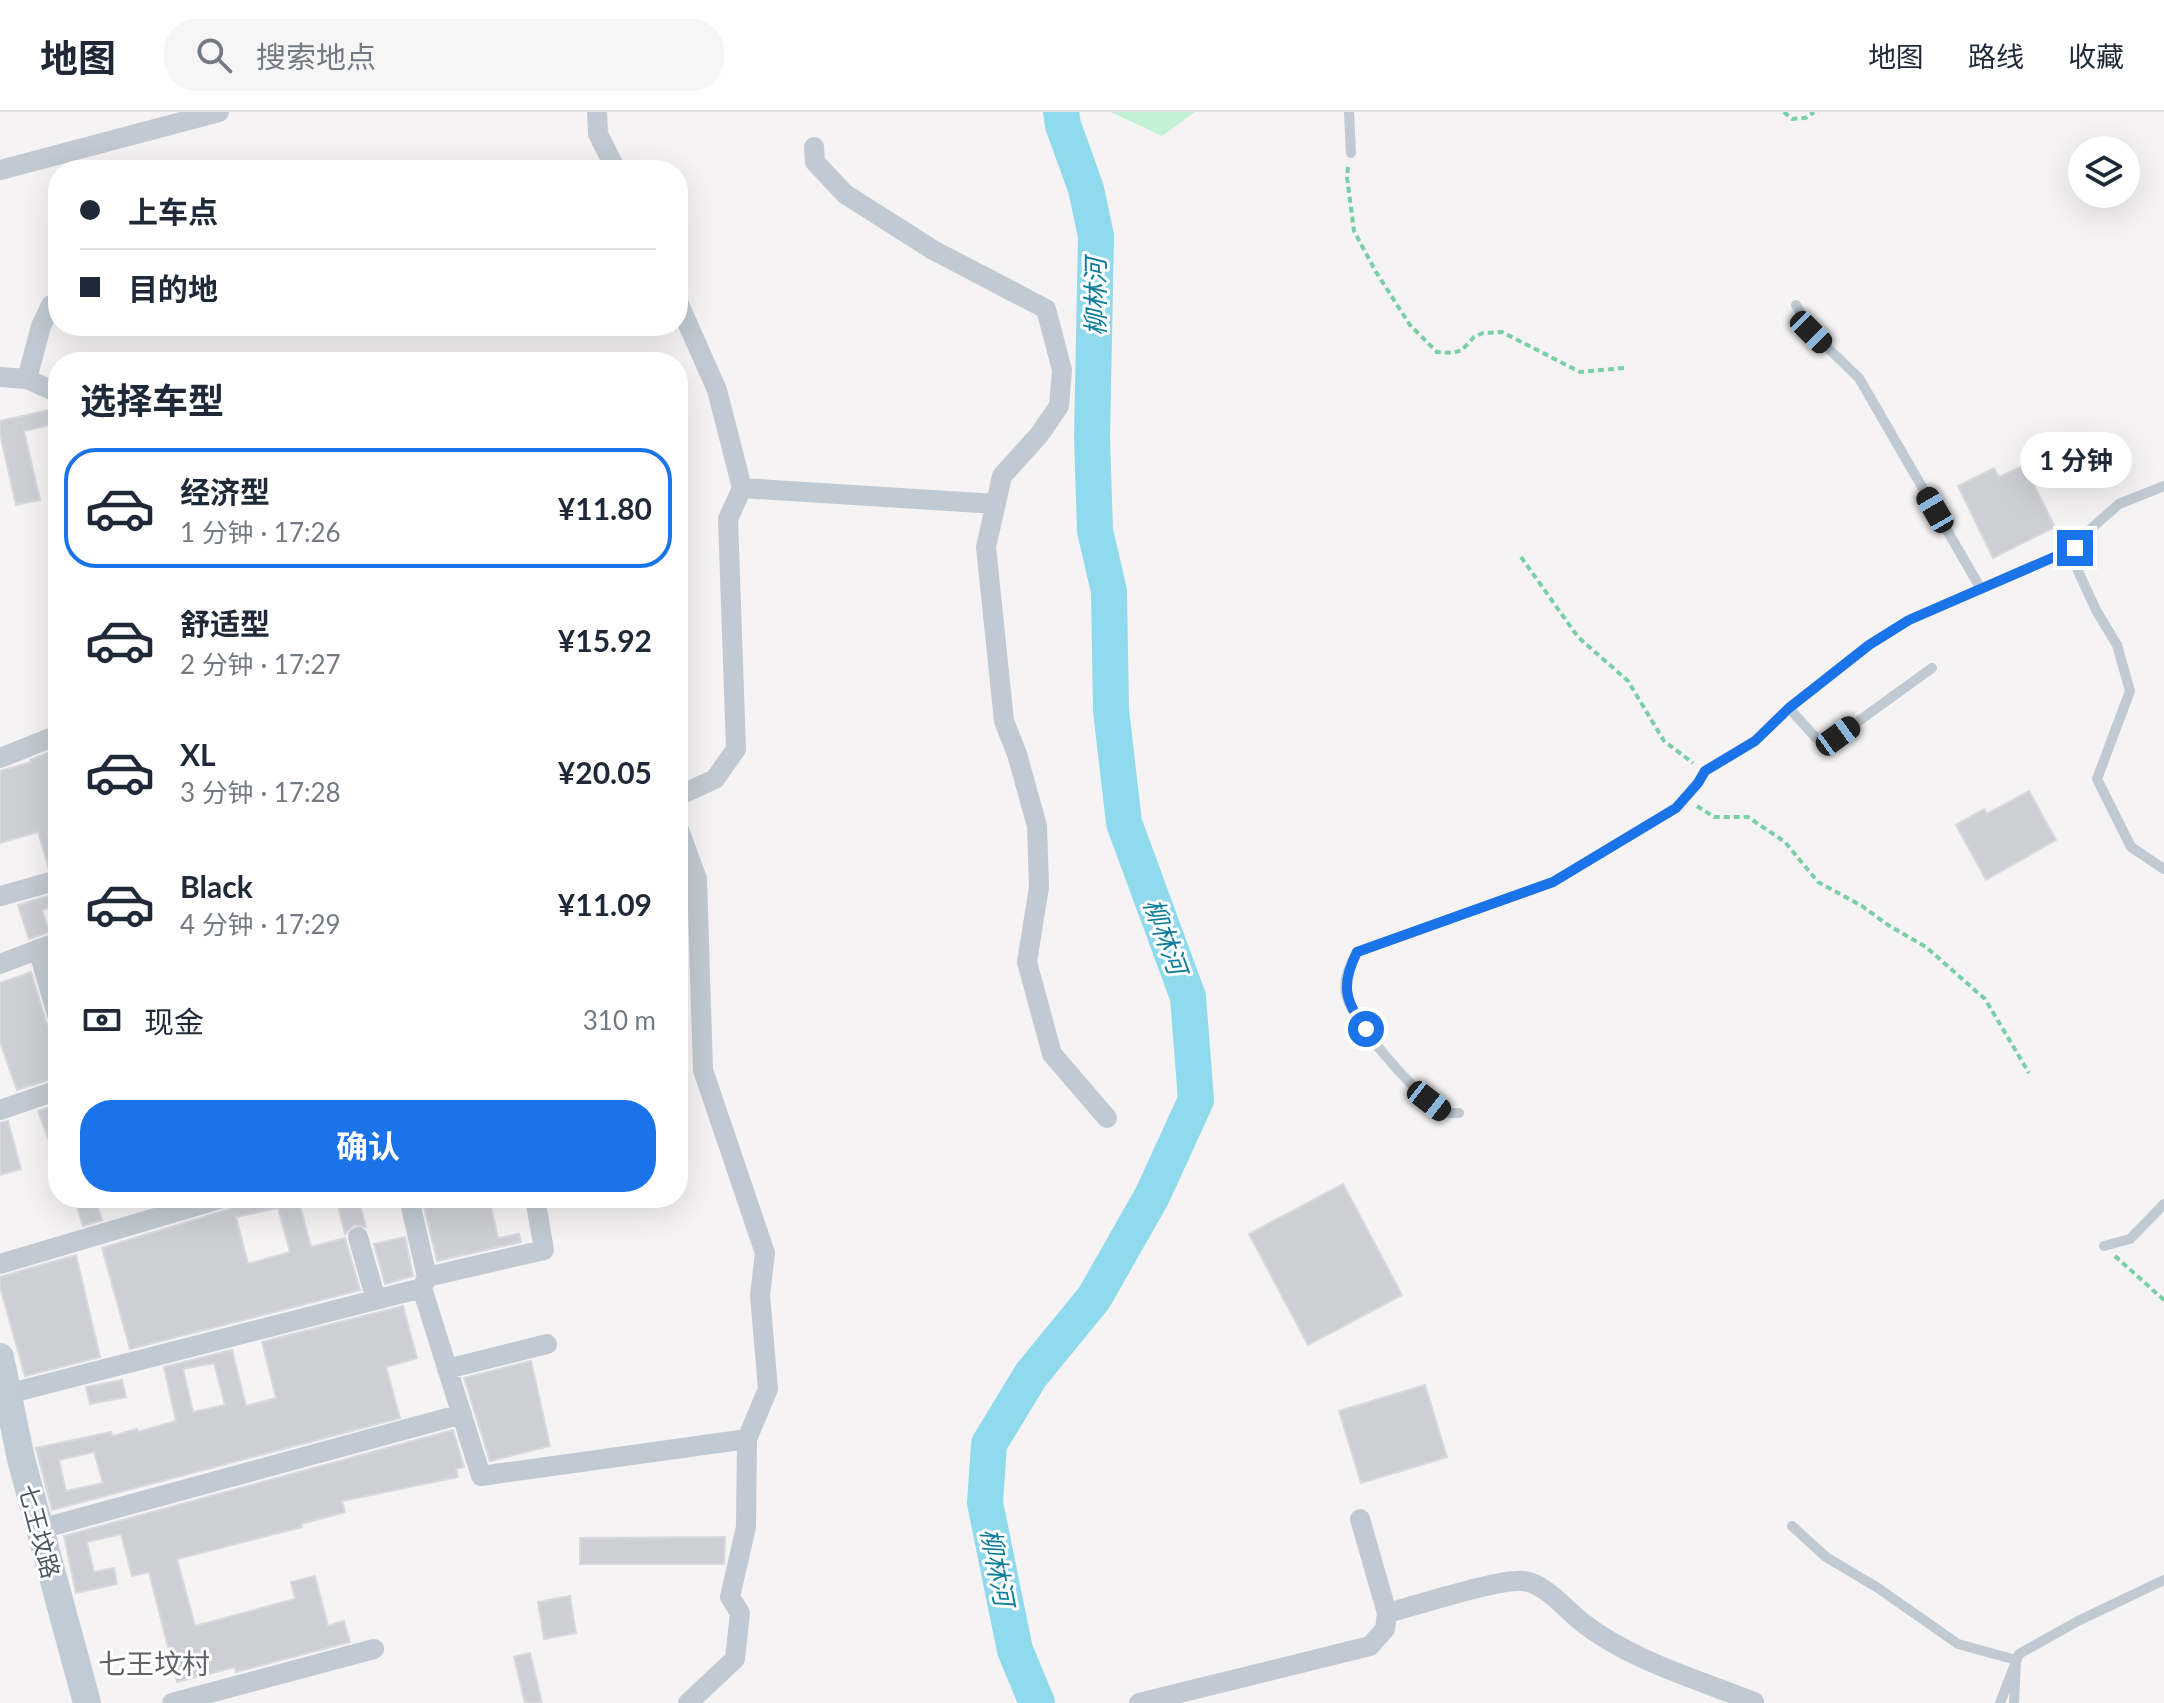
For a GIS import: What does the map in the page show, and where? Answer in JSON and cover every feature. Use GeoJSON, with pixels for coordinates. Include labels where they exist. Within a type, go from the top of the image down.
{"type":"FeatureCollection","features":[{"type":"Feature","properties":{"kind":"street"},"geometry":{"type":"LineString","coordinates":[[0,170],[219,112]]}},
{"type":"Feature","properties":{"kind":"street"},"geometry":{"type":"LineString","coordinates":[[597,112],[598,134],[611,160]]}},
{"type":"Feature","properties":{"kind":"street"},"geometry":{"type":"LineString","coordinates":[[814,147],[815,162],[845,194],[933,250],[1046,309],[1062,370],[1059,406],[1039,435],[1002,476],[986,547],[1004,721],[1017,754],[1037,826],[1039,887],[1027,962],[1052,1054],[1107,1118]]}},
{"type":"Feature","properties":{"kind":"street"},"geometry":{"type":"LineString","coordinates":[[27,379],[48,311]]}},
{"type":"Feature","properties":{"kind":"street"},"geometry":{"type":"LineString","coordinates":[[688,325],[717,390],[742,488],[728,519],[736,749],[715,779],[688,791]]}},
{"type":"Feature","properties":{"kind":"street"},"geometry":{"type":"LineString","coordinates":[[0,377],[27,379],[48,388]]}},
{"type":"Feature","properties":{"kind":"street"},"geometry":{"type":"LineString","coordinates":[[742,488],[996,504]]}},
{"type":"Feature","properties":{"kind":"street"},"geometry":{"type":"LineString","coordinates":[[0,758],[48,739]]}},
{"type":"Feature","properties":{"kind":"street"},"geometry":{"type":"LineString","coordinates":[[688,854],[697,879],[703,1070],[765,1253],[760,1295],[768,1389],[747,1439],[746,1527],[730,1597],[740,1613],[735,1659],[688,1703]]}},
{"type":"Feature","properties":{"kind":"street"},"geometry":{"type":"LineString","coordinates":[[0,896],[48,883]]}},
{"type":"Feature","properties":{"kind":"street"},"geometry":{"type":"LineString","coordinates":[[0,964],[48,946]]}},
{"type":"Feature","properties":{"kind":"street"},"geometry":{"type":"LineString","coordinates":[[0,1110],[48,1093]]}},
{"type":"Feature","properties":{"kind":"street"},"geometry":{"type":"LineString","coordinates":[[0,1264],[189,1208]]}},
{"type":"Feature","properties":{"kind":"street"},"geometry":{"type":"LineString","coordinates":[[411,1208],[424,1282],[447,1369],[481,1476],[747,1439]]}},
{"type":"Feature","properties":{"kind":"street"},"geometry":{"type":"LineString","coordinates":[[7,1394],[376,1300],[424,1282],[544,1250],[537,1208]]}},
{"type":"Feature","properties":{"kind":"street"},"geometry":{"type":"LineString","coordinates":[[358,1237],[376,1300]]}},
{"type":"Feature","properties":{"kind":"street"},"geometry":{"type":"LineString","coordinates":[[447,1369],[547,1344]]}},
{"type":"Feature","properties":{"kind":"street","name":"七王坟路"},"geometry":{"type":"LineString","coordinates":[[0,1357],[40,1529],[87,1703]]}},
{"type":"Feature","properties":{"kind":"street"},"geometry":{"type":"LineString","coordinates":[[40,1529],[462,1414]]}},
{"type":"Feature","properties":{"kind":"street"},"geometry":{"type":"LineString","coordinates":[[1139,1703],[1370,1646],[1385,1629],[1387,1613],[1360,1519]]}},
{"type":"Feature","properties":{"kind":"street"},"geometry":{"type":"LineString","coordinates":[[1387,1613],[1494,1585],[1524,1581],[1541,1589],[1619,1647],[1754,1702]]}},
{"type":"Feature","properties":{"kind":"street"},"geometry":{"type":"LineString","coordinates":[[172,1703],[374,1649]]}},
{"type":"Feature","properties":{"kind":"lane"},"geometry":{"type":"LineString","coordinates":[[1349,112],[1351,153]]}},
{"type":"Feature","properties":{"kind":"lane"},"geometry":{"type":"LineString","coordinates":[[1796,305],[1811,332],[1859,378],[1981,589]]}},
{"type":"Feature","properties":{"kind":"lane"},"geometry":{"type":"LineString","coordinates":[[2164,486],[2119,504],[2083,533],[2075,548],[2078,571],[2117,645],[2130,691],[2097,779],[2131,847],[2164,869]]}},
{"type":"Feature","properties":{"kind":"lane"},"geometry":{"type":"LineString","coordinates":[[1459,1113],[1444,1113],[1414,1089],[1354,1013],[1346,993],[1347,972],[1357,952],[1553,882],[1676,808],[1705,771],[1755,741],[1789,708],[1869,645],[1896,628],[2075,548]]}},
{"type":"Feature","properties":{"kind":"lane"},"geometry":{"type":"LineString","coordinates":[[1789,708],[1817,739],[1838,736],[1932,668]]}},
{"type":"Feature","properties":{"kind":"lane"},"geometry":{"type":"LineString","coordinates":[[2104,1246],[2130,1239],[2164,1204]]}},
{"type":"Feature","properties":{"kind":"lane"},"geometry":{"type":"LineString","coordinates":[[1792,1526],[1826,1557],[1878,1588],[1958,1644],[2016,1660]]}},
{"type":"Feature","properties":{"kind":"lane"},"geometry":{"type":"LineString","coordinates":[[2000,1703],[2019,1654],[2078,1621],[2164,1580]]}},
{"type":"Feature","properties":{"kind":"lane"},"geometry":{"type":"LineString","coordinates":[[2014,1703],[2016,1660]]}},
{"type":"Feature","properties":{"kind":"path"},"geometry":{"type":"LineString","coordinates":[[1784,112],[1792,119],[1805,118],[1814,112]]}},
{"type":"Feature","properties":{"kind":"path"},"geometry":{"type":"LineString","coordinates":[[1351,153],[1347,177],[1354,231],[1410,325],[1437,352],[1453,353],[1462,350],[1474,337],[1483,333],[1502,332],[1580,372],[1624,368]]}},
{"type":"Feature","properties":{"kind":"path"},"geometry":{"type":"LineString","coordinates":[[1521,557],[1578,637],[1628,681],[1664,741],[1705,771]]}},
{"type":"Feature","properties":{"kind":"path"},"geometry":{"type":"LineString","coordinates":[[1687,796],[1714,817],[1748,817],[1785,842],[1818,882],[1926,947],[1985,999],[2029,1073]]}},
{"type":"Feature","properties":{"kind":"path"},"geometry":{"type":"LineString","coordinates":[[2104,1246],[2164,1300]]}},
{"type":"Feature","properties":{"kind":"green space"},"geometry":{"type":"Polygon","coordinates":[[[1111,112],[1195,112],[1162,136],[1111,112]]]}},
{"type":"Feature","properties":{"kind":"building"},"geometry":{"type":"Polygon","coordinates":[[[48,410],[48,425],[24,431],[40,500],[16,505],[0,434],[0,421],[48,410]]]}},
{"type":"Feature","properties":{"kind":"building"},"geometry":{"type":"Polygon","coordinates":[[[2024,465],[2055,527],[1993,558],[1958,486],[1994,468],[1999,477],[2024,465]]]}},
{"type":"Feature","properties":{"kind":"building"},"geometry":{"type":"Polygon","coordinates":[[[48,753],[48,866],[38,832],[0,843],[0,771],[48,753]]]}},
{"type":"Feature","properties":{"kind":"building"},"geometry":{"type":"Polygon","coordinates":[[[2029,791],[2056,840],[1986,880],[1956,825],[1984,809],[1987,814],[2029,791]]]}},
{"type":"Feature","properties":{"kind":"building"},"geometry":{"type":"Polygon","coordinates":[[[48,896],[48,908],[42,910],[48,932],[29,939],[18,905],[48,896]]]}},
{"type":"Feature","properties":{"kind":"building"},"geometry":{"type":"Polygon","coordinates":[[[31,972],[48,1025],[48,1080],[17,1090],[0,1042],[0,983],[31,972]]]}},
{"type":"Feature","properties":{"kind":"building"},"geometry":{"type":"Polygon","coordinates":[[[48,1108],[48,1138],[38,1111],[48,1108]]]}},
{"type":"Feature","properties":{"kind":"building"},"geometry":{"type":"Polygon","coordinates":[[[8,1121],[21,1169],[0,1175],[0,1123],[8,1121]]]}},
{"type":"Feature","properties":{"kind":"building"},"geometry":{"type":"Polygon","coordinates":[[[1343,1184],[1402,1295],[1308,1345],[1249,1234],[1343,1184]]]}},
{"type":"Feature","properties":{"kind":"building"},"geometry":{"type":"Polygon","coordinates":[[[77,1208],[98,1208],[102,1220],[83,1226],[77,1208]]]}},
{"type":"Feature","properties":{"kind":"building"},"geometry":{"type":"Polygon","coordinates":[[[230,1208],[278,1208],[301,1208],[311,1247],[345,1238],[360,1290],[130,1349],[102,1248],[230,1208]],[[278,1208],[236,1217],[248,1264],[290,1252],[278,1208]]]}},
{"type":"Feature","properties":{"kind":"building"},"geometry":{"type":"Polygon","coordinates":[[[338,1208],[361,1208],[366,1227],[354,1225],[345,1234],[338,1208]]]}},
{"type":"Feature","properties":{"kind":"building"},"geometry":{"type":"Polygon","coordinates":[[[424,1208],[491,1208],[498,1238],[519,1234],[521,1242],[437,1261],[424,1208]]]}},
{"type":"Feature","properties":{"kind":"building"},"geometry":{"type":"Polygon","coordinates":[[[405,1237],[413,1276],[385,1284],[374,1244],[405,1237]]]}},
{"type":"Feature","properties":{"kind":"building"},"geometry":{"type":"Polygon","coordinates":[[[76,1255],[100,1357],[25,1376],[0,1287],[0,1277],[76,1255]]]}},
{"type":"Feature","properties":{"kind":"building"},"geometry":{"type":"Polygon","coordinates":[[[403,1306],[417,1358],[386,1367],[400,1418],[52,1510],[36,1448],[111,1432],[112,1436],[137,1429],[138,1432],[176,1421],[164,1367],[232,1350],[246,1406],[276,1398],[262,1342],[403,1306]],[[214,1363],[183,1369],[193,1412],[225,1405],[214,1363]],[[94,1452],[59,1460],[66,1491],[103,1483],[94,1452]]]}},
{"type":"Feature","properties":{"kind":"building"},"geometry":{"type":"Polygon","coordinates":[[[531,1361],[550,1446],[490,1461],[464,1378],[531,1361]]]}},
{"type":"Feature","properties":{"kind":"building"},"geometry":{"type":"Polygon","coordinates":[[[122,1380],[126,1397],[90,1404],[86,1387],[122,1380]]]}},
{"type":"Feature","properties":{"kind":"building"},"geometry":{"type":"Polygon","coordinates":[[[1425,1385],[1447,1457],[1361,1483],[1339,1411],[1425,1385]]]}},
{"type":"Feature","properties":{"kind":"building"},"geometry":{"type":"Polygon","coordinates":[[[453,1430],[464,1467],[456,1469],[458,1477],[342,1501],[345,1512],[301,1524],[302,1527],[177,1559],[195,1626],[295,1599],[291,1582],[315,1576],[328,1626],[344,1621],[350,1642],[236,1672],[235,1667],[177,1682],[149,1572],[132,1576],[121,1534],[87,1542],[94,1572],[114,1568],[117,1584],[76,1593],[64,1536],[453,1430]]]}},
{"type":"Feature","properties":{"kind":"building"},"geometry":{"type":"Polygon","coordinates":[[[725,1537],[724,1564],[580,1564],[580,1538],[725,1537]]]}},
{"type":"Feature","properties":{"kind":"building"},"geometry":{"type":"Polygon","coordinates":[[[570,1596],[576,1633],[544,1639],[538,1602],[570,1596]]]}},
{"type":"Feature","properties":{"kind":"building"},"geometry":{"type":"Polygon","coordinates":[[[530,1653],[542,1703],[525,1703],[514,1657],[530,1653]]]}},
{"type":"Feature","properties":{"kind":"waterway","name":"柳林河"},"geometry":{"type":"LineString","coordinates":[[1037,1703],[1015,1650],[985,1503],[989,1444],[1031,1375],[1094,1298],[1152,1196],[1196,1100],[1188,997],[1124,823],[1111,710],[1109,591],[1095,531],[1092,438],[1096,236],[1086,189],[1061,112]]}},
{"type":"Feature","properties":{"kind":"district","name":"七王坟村"},"geometry":{"type":"Point","coordinates":[154,1663]}},
{"type":"Feature","properties":{"kind":"route"},"geometry":{"type":"LineString","coordinates":[[1366,1029],[1354,1013],[1346,993],[1347,972],[1357,952],[1553,882],[1676,808],[1705,771],[1755,741],[1789,708],[1869,645],[1909,620],[2075,548]]}}]}
